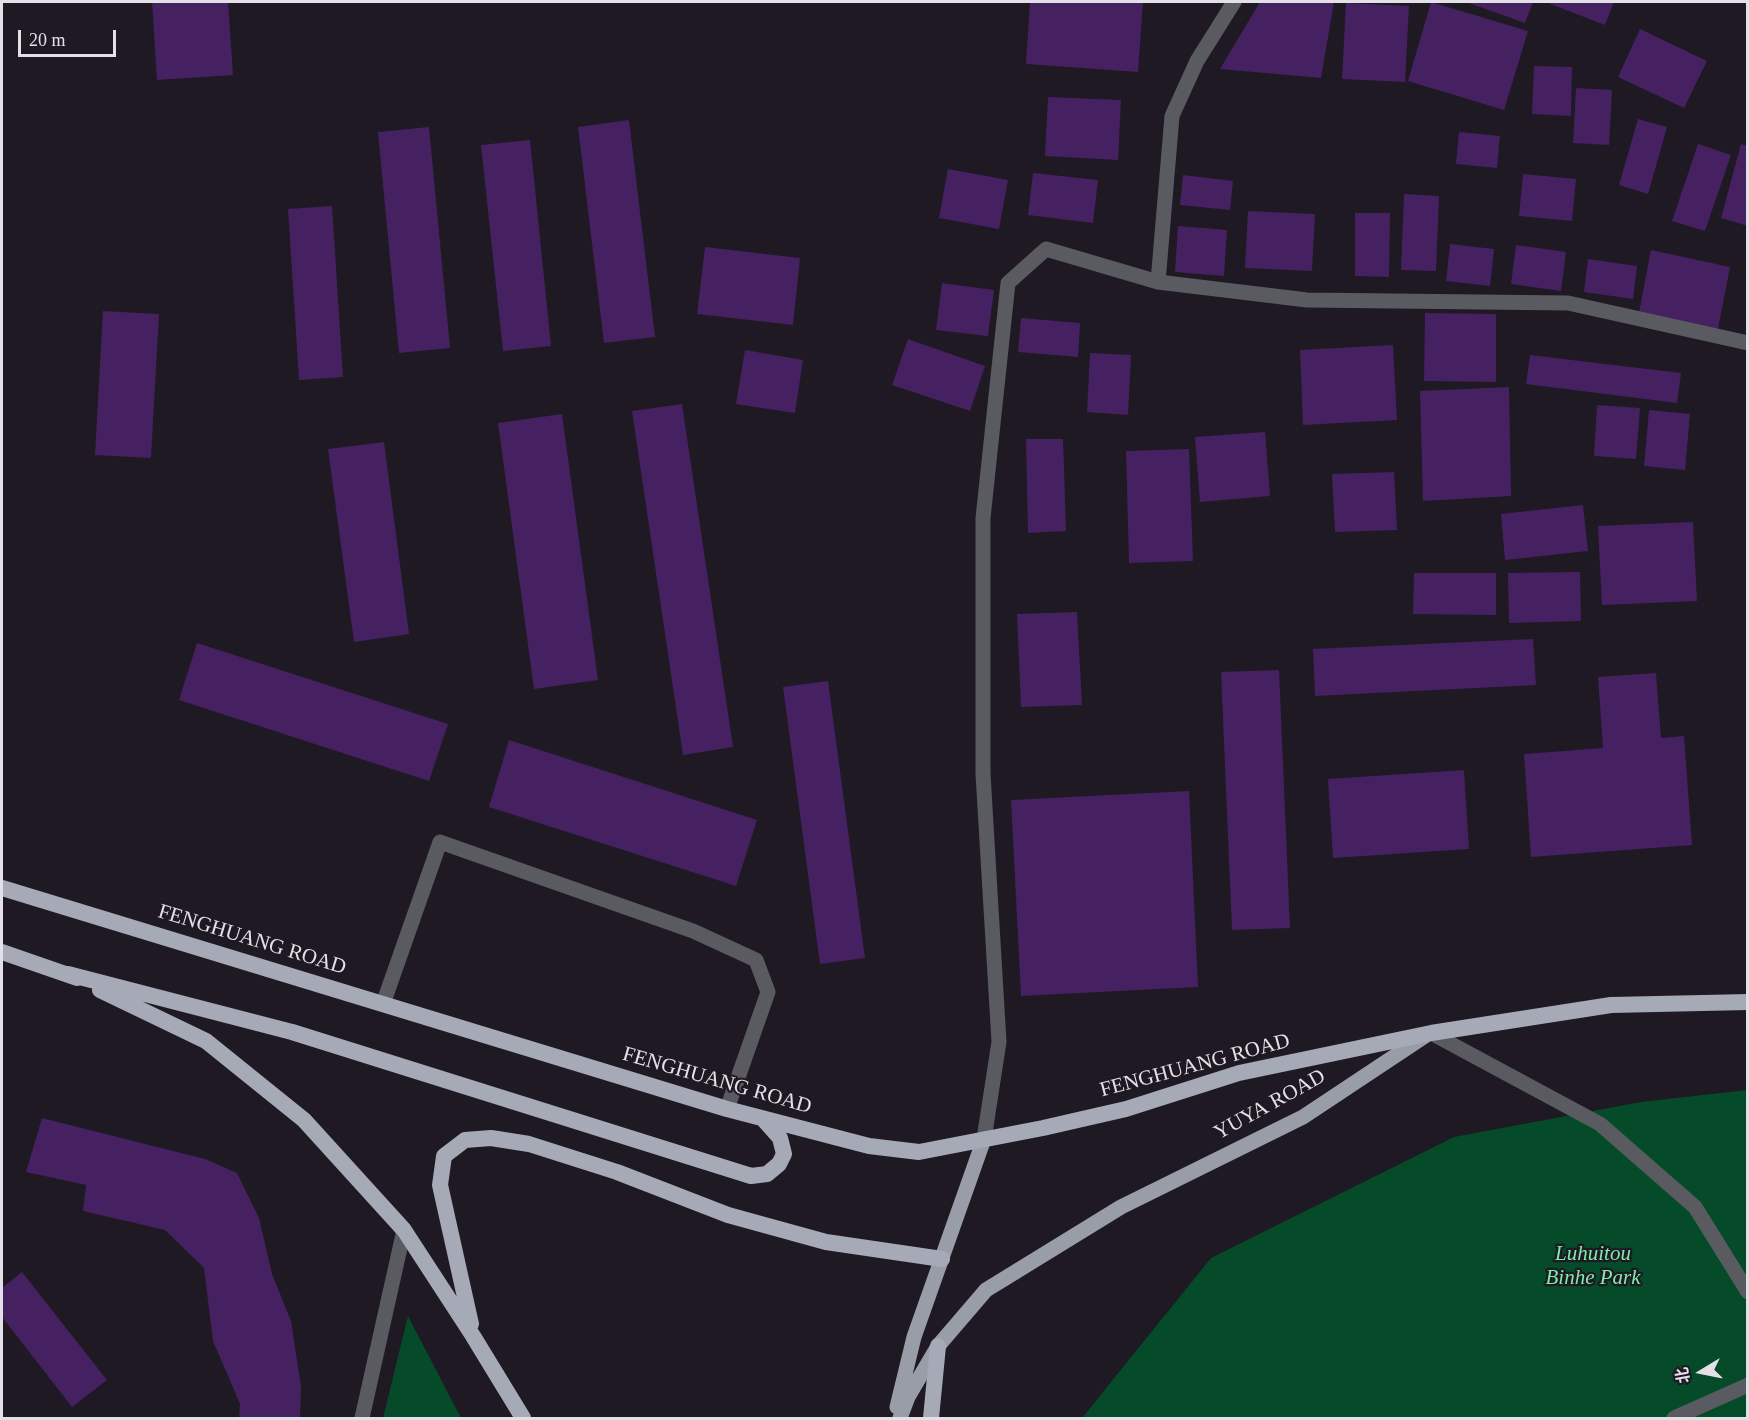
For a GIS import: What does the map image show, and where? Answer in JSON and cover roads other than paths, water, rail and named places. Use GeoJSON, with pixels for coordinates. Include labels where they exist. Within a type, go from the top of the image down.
{"type":"FeatureCollection","features":[{"type":"Feature","properties":{"kind":"highway","name":"FENGHUANG ROAD"},"geometry":{"type":"LineString","coordinates":[[2,888],[727,1109],[869,1146],[919,1152],[1126,1109],[1239,1073],[1431,1033]]}},
{"type":"Feature","properties":{"kind":"highway"},"geometry":{"type":"LineString","coordinates":[[2,952],[68,974],[292,1032],[751,1176],[767,1174],[779,1164],[784,1154],[780,1138],[763,1119]]}},
{"type":"Feature","properties":{"kind":"highway"},"geometry":{"type":"LineString","coordinates":[[68,974],[206,1041],[304,1120],[404,1230],[473,1336],[523,1419]]}},
{"type":"Feature","properties":{"kind":"highway","name":"YUYA ROAD"},"geometry":{"type":"LineString","coordinates":[[1431,1033],[1611,1005],[1748,1002]]}},
{"type":"Feature","properties":{"kind":"highway"},"geometry":{"type":"LineString","coordinates":[[473,1336],[440,1185],[444,1156],[465,1140],[491,1138],[530,1144],[617,1172],[729,1215],[815,1239],[942,1259]]}},
{"type":"Feature","properties":{"kind":"highway"},"geometry":{"type":"LineString","coordinates":[[931,1419],[938,1346]]}},
{"type":"Feature","properties":{"kind":"main road","name":"YUYA ROAD"},"geometry":{"type":"LineString","coordinates":[[900,1419],[908,1397],[938,1346],[986,1290],[1121,1207],[1303,1117],[1431,1033]]}},
{"type":"Feature","properties":{"kind":"main road"},"geometry":{"type":"LineString","coordinates":[[894,1419],[914,1337],[984,1139]]}},
{"type":"Feature","properties":{"kind":"street"},"geometry":{"type":"LineString","coordinates":[[1158,282],[1172,116],[1197,61],[1234,2]]}},
{"type":"Feature","properties":{"kind":"street"},"geometry":{"type":"LineString","coordinates":[[984,1139],[999,1042],[983,774],[983,518],[1008,283],[1046,249],[1158,282],[1307,300],[1568,303],[1748,343]]}},
{"type":"Feature","properties":{"kind":"street"},"geometry":{"type":"LineString","coordinates":[[382,1004],[440,842],[693,931],[756,960],[768,992],[727,1109]]}},
{"type":"Feature","properties":{"kind":"street"},"geometry":{"type":"LineString","coordinates":[[1431,1033],[1600,1125],[1695,1207],[1748,1292]]}},
{"type":"Feature","properties":{"kind":"street"},"geometry":{"type":"LineString","coordinates":[[362,1419],[404,1230]]}},
{"type":"Feature","properties":{"kind":"street"},"geometry":{"type":"LineString","coordinates":[[1674,1419],[1748,1385]]}},
{"type":"Feature","properties":{"kind":"park label","name":"Luhuitou Binhe Park"},"geometry":{"type":"Point","coordinates":[1593,1266]}}]}
